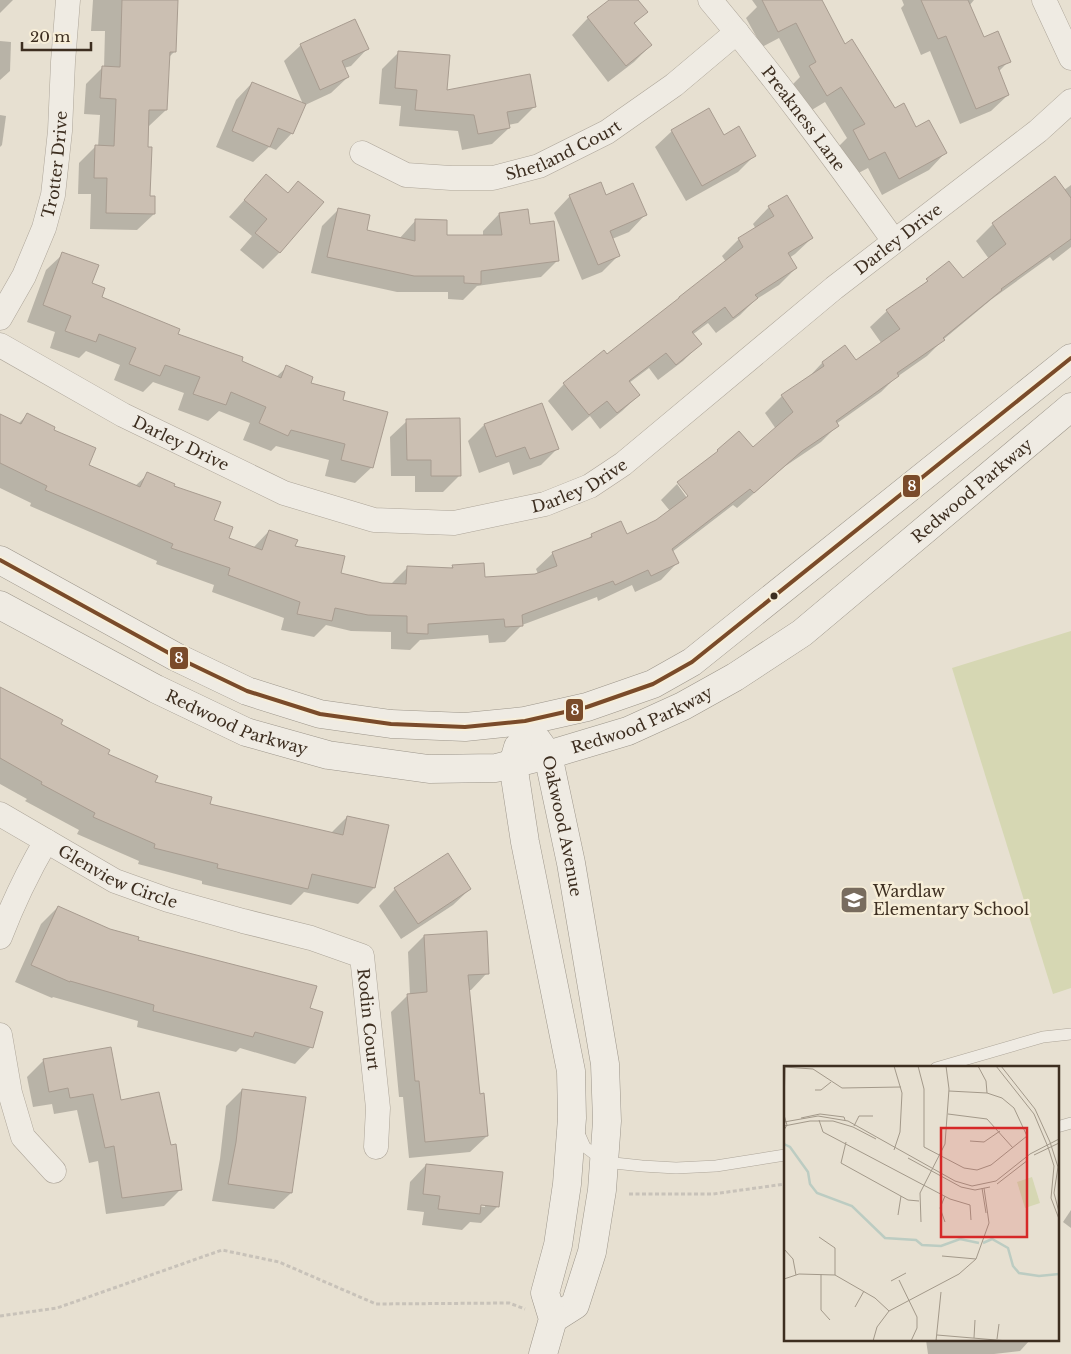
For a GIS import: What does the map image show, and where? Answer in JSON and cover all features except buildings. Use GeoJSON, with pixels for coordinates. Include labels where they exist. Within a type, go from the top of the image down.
{"type":"FeatureCollection","features":[{"type":"Feature","properties":{"kind":"main road","name":"Redwood Parkway"},"geometry":{"type":"LineString","coordinates":[[0,560],[176,657],[246,691],[320,714],[391,724],[465,727],[525,721],[587,707],[653,684],[692,662],[1071,358]]}},
{"type":"Feature","properties":{"kind":"main road","name":"Redwood Parkway"},"geometry":{"type":"LineString","coordinates":[[0,605],[156,688],[246,732],[328,755],[429,769],[496,768],[548,755],[628,731],[682,706],[735,677],[802,633],[1071,407]]}},
{"type":"Feature","properties":{"kind":"main road","name":"Oakwood Avenue"},"geometry":{"type":"LineString","coordinates":[[525,721],[548,755],[571,863],[605,1064],[607,1121],[605,1162],[594,1244],[575,1305],[554,1319],[545,1294],[558,1245],[567,1184],[572,1118],[571,1071],[524,842],[513,764],[525,721]]}},
{"type":"Feature","properties":{"kind":"main road"},"geometry":{"type":"LineString","coordinates":[[543,1354],[554,1319]]}},
{"type":"Feature","properties":{"kind":"street","name":"Trotter Drive"},"geometry":{"type":"LineString","coordinates":[[0,318],[24,276],[44,228],[53,196],[60,131],[68,0]]}},
{"type":"Feature","properties":{"kind":"street","name":"Preakness Lane"},"geometry":{"type":"LineString","coordinates":[[710,0],[818,136],[894,241]]}},
{"type":"Feature","properties":{"kind":"street"},"geometry":{"type":"LineString","coordinates":[[1044,0],[1071,58]]}},
{"type":"Feature","properties":{"kind":"street","name":"Shetland Court"},"geometry":{"type":"LineString","coordinates":[[362,153],[406,175],[494,178],[539,166],[606,132],[674,85],[737,32]]}},
{"type":"Feature","properties":{"kind":"street","name":"Darley Drive"},"geometry":{"type":"LineString","coordinates":[[0,345],[123,415],[284,493],[374,520],[454,523],[545,504],[590,486],[623,464],[834,288],[1038,131],[1071,101]]}},
{"type":"Feature","properties":{"kind":"street","name":"Glenview Circle"},"geometry":{"type":"LineString","coordinates":[[0,814],[115,881],[168,900],[243,921]]}},
{"type":"Feature","properties":{"kind":"street"},"geometry":{"type":"LineString","coordinates":[[0,937],[32,864],[46,841]]}},
{"type":"Feature","properties":{"kind":"street","name":"Rodin Court"},"geometry":{"type":"LineString","coordinates":[[243,921],[311,938],[362,956],[378,1108],[376,1147]]}},
{"type":"Feature","properties":{"kind":"street"},"geometry":{"type":"LineString","coordinates":[[0,1034],[10,1094],[23,1137],[54,1171]]}},
{"type":"Feature","properties":{"kind":"lane"},"geometry":{"type":"LineString","coordinates":[[943,1066],[1043,1037],[1071,1034]]}},
{"type":"Feature","properties":{"kind":"lane"},"geometry":{"type":"LineString","coordinates":[[572,1118],[584,1147],[605,1162],[676,1168],[716,1166],[784,1155]]}},
{"type":"Feature","properties":{"kind":"lane"},"geometry":{"type":"LineString","coordinates":[[1058,1127],[1071,1123]]}},
{"type":"Feature","properties":{"kind":"path"},"geometry":{"type":"LineString","coordinates":[[629,1194],[713,1194],[784,1184]]}},
{"type":"Feature","properties":{"kind":"path"},"geometry":{"type":"LineString","coordinates":[[0,1316],[57,1308],[222,1250],[279,1262],[376,1304],[509,1303],[554,1319]]}},
{"type":"Feature","properties":{"kind":"green space"},"geometry":{"type":"Polygon","coordinates":[[[1071,631],[1071,988],[1053,994],[952,668],[1071,631]]]}},
{"type":"Feature","properties":{"kind":"transit line","name":"8"},"geometry":{"type":"LineString","coordinates":[[0,560],[176,657],[247,691],[320,714],[391,724],[465,727],[525,721],[587,707],[653,684],[692,662],[1071,358]]}},
{"type":"Feature","properties":{"kind":"place","name":"Wardlaw Elementary School"},"geometry":{"type":"Point","coordinates":[854,900]}}]}
